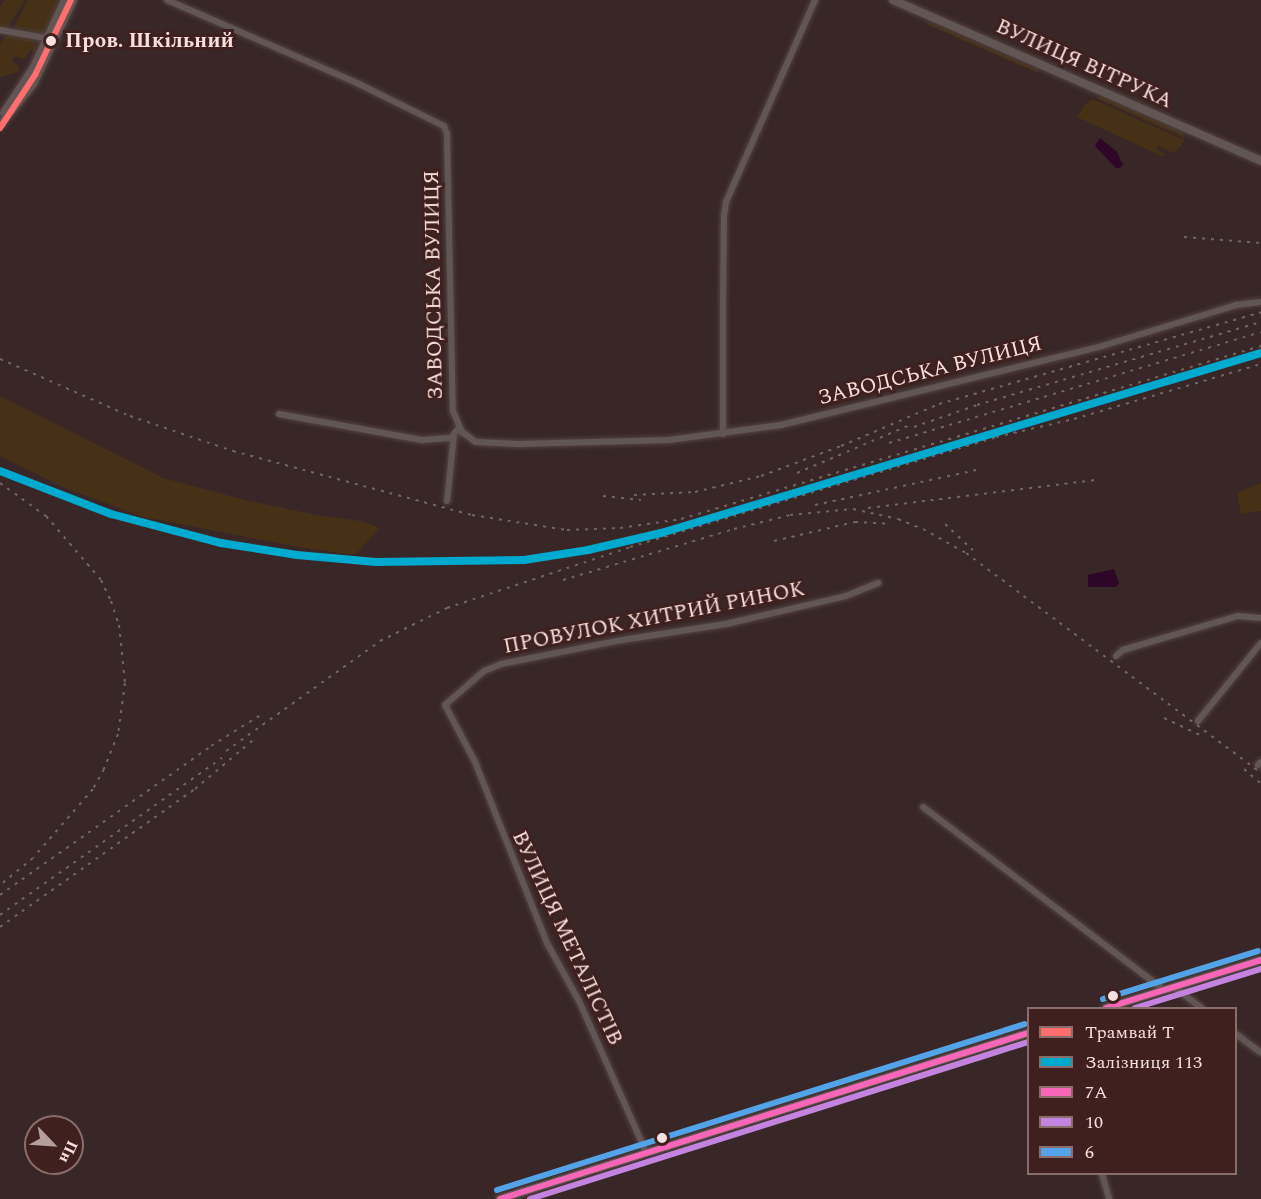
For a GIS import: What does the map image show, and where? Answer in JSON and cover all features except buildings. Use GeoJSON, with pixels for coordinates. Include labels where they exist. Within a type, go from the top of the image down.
{"type":"FeatureCollection","features":[{"type":"Feature","properties":{"kind":"main road"},"geometry":{"type":"LineString","coordinates":[[0,125],[33,84],[65,0]]}},
{"type":"Feature","properties":{"kind":"main road"},"geometry":{"type":"LineString","coordinates":[[0,118],[52,39],[73,0]]}},
{"type":"Feature","properties":{"kind":"main road","name":"ВУЛИЦЯ ВІТРУКА"},"geometry":{"type":"LineString","coordinates":[[893,0],[1261,160]]}},
{"type":"Feature","properties":{"kind":"main road","name":"ВУЛИЦЯ ВІТРУКА"},"geometry":{"type":"LineString","coordinates":[[905,0],[1261,155]]}},
{"type":"Feature","properties":{"kind":"main road"},"geometry":{"type":"LineString","coordinates":[[1109,1007],[1261,960]]}},
{"type":"Feature","properties":{"kind":"main road"},"geometry":{"type":"LineString","coordinates":[[500,1199],[1027,1034]]}},
{"type":"Feature","properties":{"kind":"street","name":"ЗАВОДСЬКА ВУЛИЦЯ"},"geometry":{"type":"LineString","coordinates":[[167,0],[359,84],[444,126],[447,135],[453,411],[459,428],[468,438],[476,442],[509,444],[669,440],[723,434],[821,415],[1102,346],[1236,305],[1261,302]]}},
{"type":"Feature","properties":{"kind":"street"},"geometry":{"type":"LineString","coordinates":[[723,434],[724,216],[726,202],[815,0]]}},
{"type":"Feature","properties":{"kind":"street"},"geometry":{"type":"LineString","coordinates":[[0,30],[52,39]]}},
{"type":"Feature","properties":{"kind":"street"},"geometry":{"type":"LineString","coordinates":[[279,414],[422,440],[453,438]]}},
{"type":"Feature","properties":{"kind":"street"},"geometry":{"type":"LineString","coordinates":[[447,501],[453,438],[459,428]]}},
{"type":"Feature","properties":{"kind":"street","name":"ПРОВУЛОК ХИТРИЙ РИНОК"},"geometry":{"type":"LineString","coordinates":[[445,705],[484,671],[501,664],[616,641],[726,624],[846,596],[879,583]]}},
{"type":"Feature","properties":{"kind":"street"},"geometry":{"type":"LineString","coordinates":[[1116,656],[1123,650],[1238,616],[1261,618]]}},
{"type":"Feature","properties":{"kind":"street"},"geometry":{"type":"LineString","coordinates":[[1198,721],[1261,643]]}},
{"type":"Feature","properties":{"kind":"street","name":"ВУЛИЦЯ МЕТАЛІСТІВ"},"geometry":{"type":"LineString","coordinates":[[445,705],[474,760],[547,943],[579,1001],[646,1152]]}},
{"type":"Feature","properties":{"kind":"street"},"geometry":{"type":"LineString","coordinates":[[923,807],[1165,991]]}},
{"type":"Feature","properties":{"kind":"street"},"geometry":{"type":"LineString","coordinates":[[1175,988],[1201,1007]]}},
{"type":"Feature","properties":{"kind":"street"},"geometry":{"type":"LineString","coordinates":[[1237,1035],[1261,1053]]}},
{"type":"Feature","properties":{"kind":"street"},"geometry":{"type":"LineString","coordinates":[[1103,1175],[1109,1199]]}},
{"type":"Feature","properties":{"kind":"shaded area"},"geometry":{"type":"Polygon","coordinates":[[[5,0],[25,0],[7,29],[0,27],[0,7],[5,0]]]}},
{"type":"Feature","properties":{"kind":"shaded area"},"geometry":{"type":"Polygon","coordinates":[[[28,0],[59,0],[43,34],[14,27],[28,0]]]}},
{"type":"Feature","properties":{"kind":"shaded area"},"geometry":{"type":"Polygon","coordinates":[[[929,22],[1038,69],[1038,73],[926,24],[929,22]]]}},
{"type":"Feature","properties":{"kind":"shaded area"},"geometry":{"type":"Polygon","coordinates":[[[9,33],[32,38],[37,45],[34,52],[30,50],[25,59],[14,56],[12,61],[20,67],[19,72],[0,77],[0,43],[9,33]]]}},
{"type":"Feature","properties":{"kind":"shaded area"},"geometry":{"type":"Polygon","coordinates":[[[1103,97],[1183,132],[1184,138],[1096,98],[1103,97]]]}},
{"type":"Feature","properties":{"kind":"shaded area"},"geometry":{"type":"Polygon","coordinates":[[[1093,99],[1184,140],[1174,153],[1158,146],[1156,149],[1164,153],[1164,157],[1077,117],[1084,106],[1093,99]]]}},
{"type":"Feature","properties":{"kind":"shaded area"},"geometry":{"type":"Polygon","coordinates":[[[1100,138],[1117,152],[1123,165],[1120,168],[1116,168],[1095,146],[1100,138]]]}},
{"type":"Feature","properties":{"kind":"shaded area"},"geometry":{"type":"Polygon","coordinates":[[[0,396],[163,478],[249,501],[322,516],[361,521],[380,528],[355,555],[298,547],[144,517],[65,488],[0,456],[0,396]]]}},
{"type":"Feature","properties":{"kind":"shaded area"},"geometry":{"type":"Polygon","coordinates":[[[1261,483],[1261,511],[1241,514],[1237,493],[1261,483]]]}},
{"type":"Feature","properties":{"kind":"shaded area"},"geometry":{"type":"Polygon","coordinates":[[[1114,569],[1119,583],[1116,587],[1088,587],[1088,575],[1114,569]]]}},
{"type":"Feature","properties":{"kind":"railway"},"geometry":{"type":"LineString","coordinates":[[1184,237],[1261,243]]}},
{"type":"Feature","properties":{"kind":"railway"},"geometry":{"type":"LineString","coordinates":[[634,495],[695,492],[761,476],[841,446],[939,404],[1261,312]]}},
{"type":"Feature","properties":{"kind":"railway"},"geometry":{"type":"LineString","coordinates":[[914,427],[977,405],[1261,322]]}},
{"type":"Feature","properties":{"kind":"railway"},"geometry":{"type":"LineString","coordinates":[[889,443],[1261,332]]}},
{"type":"Feature","properties":{"kind":"railway"},"geometry":{"type":"LineString","coordinates":[[0,359],[130,416],[233,451],[472,515],[567,530],[620,528],[681,519],[1261,346]]}},
{"type":"Feature","properties":{"kind":"railway"},"geometry":{"type":"LineString","coordinates":[[226,751],[380,641],[447,608],[630,547],[996,437],[1074,419],[1261,364]]}},
{"type":"Feature","properties":{"kind":"railway"},"geometry":{"type":"LineString","coordinates":[[797,473],[910,425]]}},
{"type":"Feature","properties":{"kind":"railway"},"geometry":{"type":"LineString","coordinates":[[815,505],[981,469]]}},
{"type":"Feature","properties":{"kind":"railway"},"geometry":{"type":"LineString","coordinates":[[868,508],[1097,480]]}},
{"type":"Feature","properties":{"kind":"railway"},"geometry":{"type":"LineString","coordinates":[[0,483],[46,516],[101,580],[119,625],[125,683],[118,734],[93,789],[33,858],[0,885]]}},
{"type":"Feature","properties":{"kind":"railway"},"geometry":{"type":"LineString","coordinates":[[603,496],[641,500]]}},
{"type":"Feature","properties":{"kind":"railway"},"geometry":{"type":"LineString","coordinates":[[563,580],[734,529],[790,515],[853,509],[898,519],[923,529],[966,553],[1261,773]]}},
{"type":"Feature","properties":{"kind":"railway"},"geometry":{"type":"LineString","coordinates":[[774,541],[855,522],[889,524]]}},
{"type":"Feature","properties":{"kind":"railway"},"geometry":{"type":"LineString","coordinates":[[945,524],[973,550]]}},
{"type":"Feature","properties":{"kind":"railway"},"geometry":{"type":"LineString","coordinates":[[0,895],[211,746],[259,716]]}},
{"type":"Feature","properties":{"kind":"railway"},"geometry":{"type":"LineString","coordinates":[[1164,718],[1202,736]]}},
{"type":"Feature","properties":{"kind":"railway"},"geometry":{"type":"LineString","coordinates":[[0,927],[195,789],[253,740]]}},
{"type":"Feature","properties":{"kind":"railway"},"geometry":{"type":"LineString","coordinates":[[0,915],[222,758]]}},
{"type":"Feature","properties":{"kind":"railway"},"geometry":{"type":"LineString","coordinates":[[1244,769],[1261,784]]}},
{"type":"Feature","properties":{"kind":"tram line","name":"Т"},"geometry":{"type":"LineString","coordinates":[[0,128],[35,75],[71,0]]}},
{"type":"Feature","properties":{"kind":"rail line","name":"113"},"geometry":{"type":"LineString","coordinates":[[0,471],[111,514],[221,543],[297,555],[376,562],[524,560],[588,550],[661,533],[1261,353]]}},
{"type":"Feature","properties":{"kind":"transit line","name":"6"},"geometry":{"type":"LineString","coordinates":[[1103,999],[1258,951]]}},
{"type":"Feature","properties":{"kind":"transit line","name":"7А"},"geometry":{"type":"LineString","coordinates":[[1109,1007],[1261,960]]}},
{"type":"Feature","properties":{"kind":"transit line","name":"10"},"geometry":{"type":"LineString","coordinates":[[1138,1007],[1261,969]]}},
{"type":"Feature","properties":{"kind":"transit line","name":"6"},"geometry":{"type":"LineString","coordinates":[[497,1190],[1025,1024]]}},
{"type":"Feature","properties":{"kind":"transit line","name":"7А"},"geometry":{"type":"LineString","coordinates":[[500,1199],[1027,1033]]}},
{"type":"Feature","properties":{"kind":"transit line","name":"10"},"geometry":{"type":"LineString","coordinates":[[530,1199],[1027,1042]]}},
{"type":"Feature","properties":{"kind":"place","name":"Пров. Шкільний"},"geometry":{"type":"Point","coordinates":[51,41]}}]}
